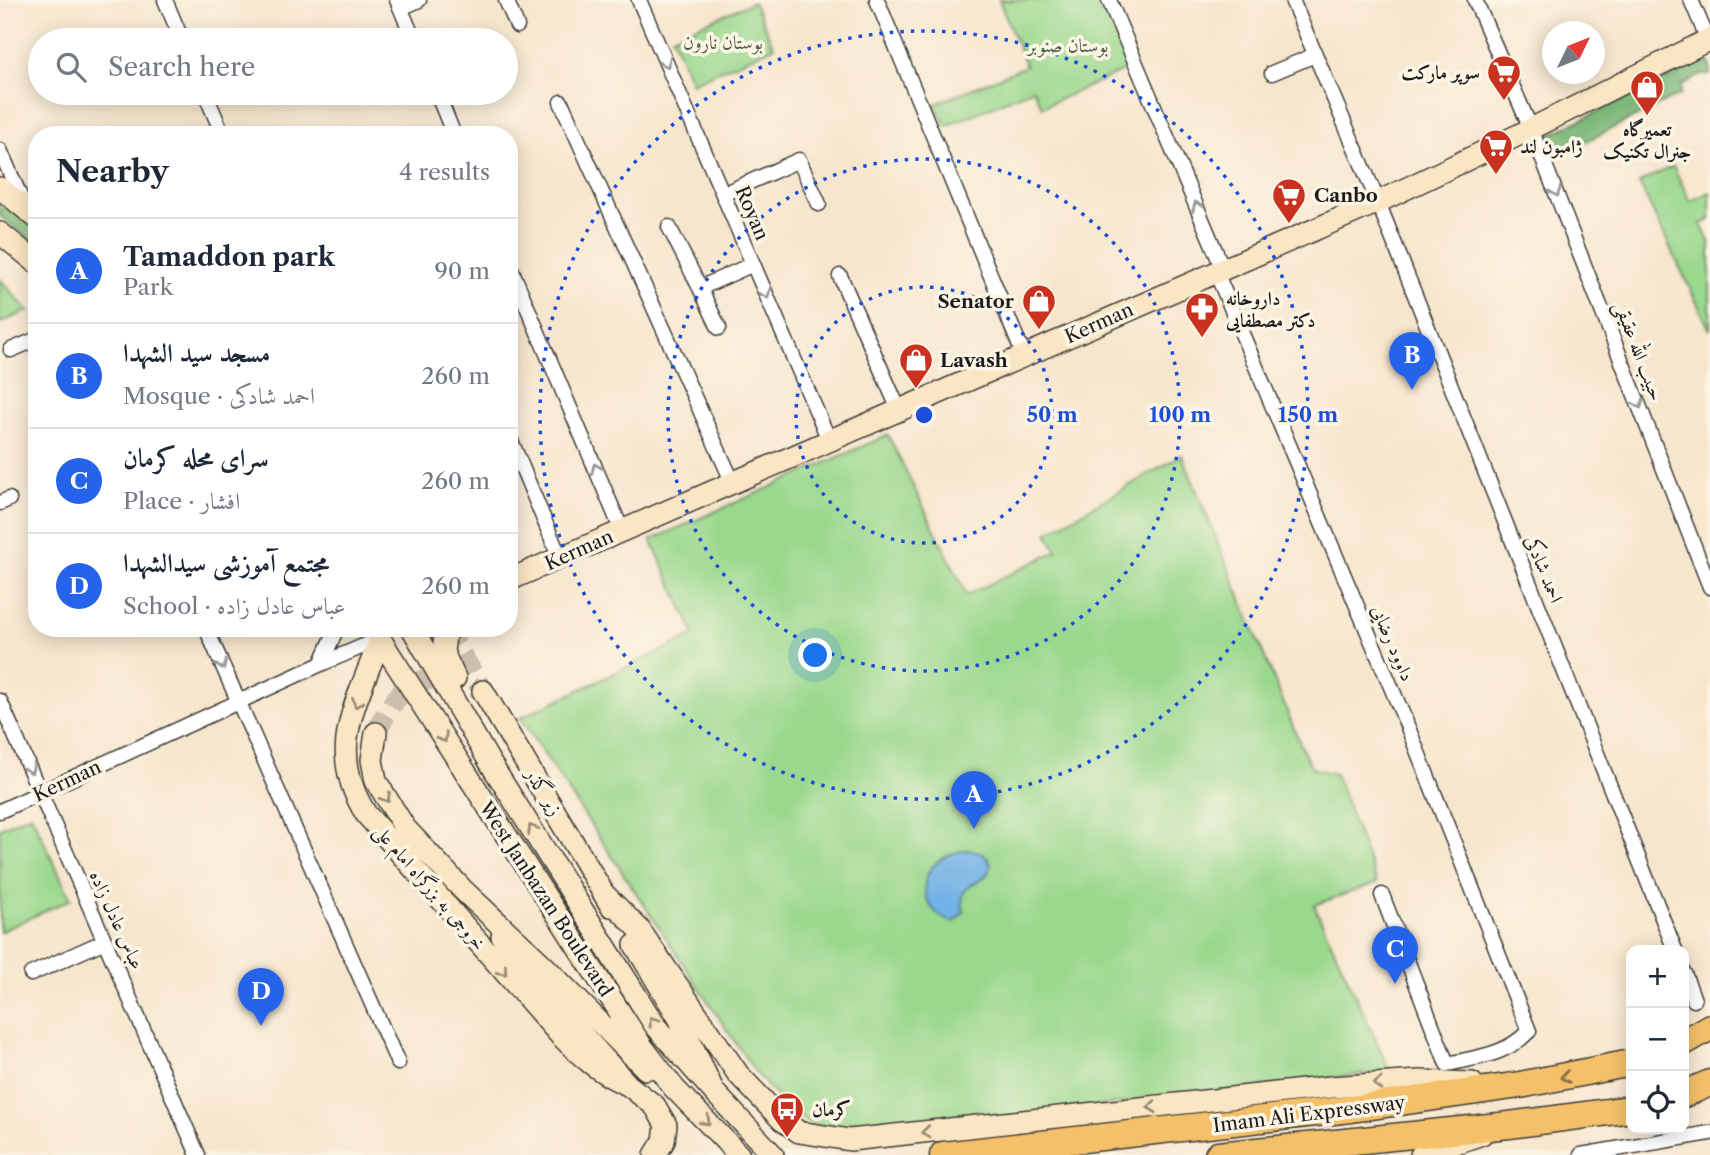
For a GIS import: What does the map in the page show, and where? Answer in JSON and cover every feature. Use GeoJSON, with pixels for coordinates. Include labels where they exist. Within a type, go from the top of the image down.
{"type":"FeatureCollection","features":[{"type":"Feature","properties":{"kind":"highway"},"geometry":{"type":"LineString","coordinates":[[1689,1039],[1710,1027]]}},
{"type":"Feature","properties":{"kind":"highway"},"geometry":{"type":"LineString","coordinates":[[1689,1049],[1710,1043]]}},
{"type":"Feature","properties":{"kind":"highway","name":"Imam Ali Expressway"},"geometry":{"type":"LineString","coordinates":[[943,1155],[1352,1109],[1520,1085],[1626,1064]]}},
{"type":"Feature","properties":{"kind":"highway"},"geometry":{"type":"LineString","coordinates":[[1689,1094],[1710,1083]]}},
{"type":"Feature","properties":{"kind":"highway"},"geometry":{"type":"LineString","coordinates":[[1689,1097],[1710,1101]]}},
{"type":"Feature","properties":{"kind":"highway","name":"Imam Ali Expressway"},"geometry":{"type":"LineString","coordinates":[[1218,1155],[1510,1125],[1626,1110]]}},
{"type":"Feature","properties":{"kind":"main road","name":"Kerman"},"geometry":{"type":"LineString","coordinates":[[518,576],[1378,202],[1683,54],[1709,45]]}},
{"type":"Feature","properties":{"kind":"main road"},"geometry":{"type":"LineString","coordinates":[[0,188],[28,211]]}},
{"type":"Feature","properties":{"kind":"main road"},"geometry":{"type":"LineString","coordinates":[[0,233],[28,256]]}},
{"type":"Feature","properties":{"kind":"main road","name":"خروجی به بزرگراه امام علی"},"geometry":{"type":"LineString","coordinates":[[377,637],[345,741],[349,781],[355,797],[383,835],[560,1035],[609,1077],[628,1085]]}},
{"type":"Feature","properties":{"kind":"main road","name":"West Janbazan Boulevard"},"geometry":{"type":"LineString","coordinates":[[380,637],[640,1045],[674,1088],[739,1155]]}},
{"type":"Feature","properties":{"kind":"main road","name":"West Janbazan Boulevard"},"geometry":{"type":"LineString","coordinates":[[417,637],[489,761],[654,1024],[773,1155]]}},
{"type":"Feature","properties":{"kind":"main road"},"geometry":{"type":"LineString","coordinates":[[445,637],[443,652],[474,720],[489,761]]}},
{"type":"Feature","properties":{"kind":"main road","name":"زیر گذر"},"geometry":{"type":"LineString","coordinates":[[483,691],[605,895]]}},
{"type":"Feature","properties":{"kind":"main road"},"geometry":{"type":"LineString","coordinates":[[376,733],[372,760],[376,781],[405,828],[463,890],[496,919],[645,1069],[674,1088]]}},
{"type":"Feature","properties":{"kind":"main road"},"geometry":{"type":"LineString","coordinates":[[605,895],[639,929],[738,1074],[782,1120],[799,1132],[845,1147],[1330,1087],[1419,1081],[1520,1085]]}},
{"type":"Feature","properties":{"kind":"main road","name":"West Janbazan Boulevard"},"geometry":{"type":"LineString","coordinates":[[605,895],[679,1018],[713,1091]]}},
{"type":"Feature","properties":{"kind":"main road"},"geometry":{"type":"LineString","coordinates":[[496,919],[507,948],[628,1085],[655,1106],[666,1125],[664,1141],[654,1155]]}},
{"type":"Feature","properties":{"kind":"main road"},"geometry":{"type":"LineString","coordinates":[[1421,1155],[1510,1125]]}},
{"type":"Feature","properties":{"kind":"street"},"geometry":{"type":"LineString","coordinates":[[165,0],[177,28]]}},
{"type":"Feature","properties":{"kind":"street"},"geometry":{"type":"LineString","coordinates":[[409,28],[399,4],[419,0]]}},
{"type":"Feature","properties":{"kind":"street"},"geometry":{"type":"LineString","coordinates":[[506,0],[517,26]]}},
{"type":"Feature","properties":{"kind":"street","name":"Royan"},"geometry":{"type":"LineString","coordinates":[[639,0],[829,440]]}},
{"type":"Feature","properties":{"kind":"street"},"geometry":{"type":"LineString","coordinates":[[877,0],[1024,356]]}},
{"type":"Feature","properties":{"kind":"street","name":"داوود رضایی"},"geometry":{"type":"LineString","coordinates":[[1109,0],[1405,720],[1529,1031],[1517,1044],[1503,1051],[1447,1064],[1382,895]]}},
{"type":"Feature","properties":{"kind":"street","name":"احمد شادکی"},"geometry":{"type":"LineString","coordinates":[[1292,0],[1378,202],[1673,945]]}},
{"type":"Feature","properties":{"kind":"street","name":"حبیب الله عقیقی"},"geometry":{"type":"LineString","coordinates":[[1475,0],[1531,129],[1710,587]]}},
{"type":"Feature","properties":{"kind":"street"},"geometry":{"type":"LineString","coordinates":[[1691,0],[1709,45]]}},
{"type":"Feature","properties":{"kind":"street"},"geometry":{"type":"LineString","coordinates":[[1272,73],[1315,55]]}},
{"type":"Feature","properties":{"kind":"street"},"geometry":{"type":"LineString","coordinates":[[561,102],[733,483]]}},
{"type":"Feature","properties":{"kind":"street"},"geometry":{"type":"LineString","coordinates":[[210,105],[219,126]]}},
{"type":"Feature","properties":{"kind":"street"},"geometry":{"type":"LineString","coordinates":[[442,105],[450,126]]}},
{"type":"Feature","properties":{"kind":"street"},"geometry":{"type":"LineString","coordinates":[[0,150],[28,208]]}},
{"type":"Feature","properties":{"kind":"street"},"geometry":{"type":"LineString","coordinates":[[723,194],[799,160],[819,204]]}},
{"type":"Feature","properties":{"kind":"street"},"geometry":{"type":"LineString","coordinates":[[669,227],[719,328]]}},
{"type":"Feature","properties":{"kind":"street"},"geometry":{"type":"LineString","coordinates":[[700,288],[753,264]]}},
{"type":"Feature","properties":{"kind":"street"},"geometry":{"type":"LineString","coordinates":[[840,276],[899,410]]}},
{"type":"Feature","properties":{"kind":"street"},"geometry":{"type":"LineString","coordinates":[[518,285],[622,531]]}},
{"type":"Feature","properties":{"kind":"street"},"geometry":{"type":"LineString","coordinates":[[11,350],[28,343]]}},
{"type":"Feature","properties":{"kind":"street"},"geometry":{"type":"LineString","coordinates":[[518,457],[561,558]]}},
{"type":"Feature","properties":{"kind":"street"},"geometry":{"type":"LineString","coordinates":[[210,637],[398,1063]]}},
{"type":"Feature","properties":{"kind":"street"},"geometry":{"type":"LineString","coordinates":[[321,664],[333,637]]}},
{"type":"Feature","properties":{"kind":"street","name":"Kerman"},"geometry":{"type":"LineString","coordinates":[[0,811],[321,664],[372,637]]}},
{"type":"Feature","properties":{"kind":"street","name":"عباس عادل زاده"},"geometry":{"type":"LineString","coordinates":[[0,701],[198,1155]]}},
{"type":"Feature","properties":{"kind":"street"},"geometry":{"type":"LineString","coordinates":[[31,974],[105,941]]}},
{"type":"Feature","properties":{"kind":"street"},"geometry":{"type":"LineString","coordinates":[[1689,985],[1695,1000]]}},
{"type":"Feature","properties":{"kind":"street"},"geometry":{"type":"LineString","coordinates":[[1581,1155],[1710,1133]]}},
{"type":"Feature","properties":{"kind":"green space","name":"بوستان صنوبر"},"geometry":{"type":"Polygon","coordinates":[[[999,0],[1102,0],[1130,68],[1042,107],[1033,89],[946,126],[935,104],[1026,66],[999,0]]]}},
{"type":"Feature","properties":{"kind":"green space","name":"بوستان نارون"},"geometry":{"type":"Polygon","coordinates":[[[753,2],[774,47],[692,83],[672,37],[753,2]]]}},
{"type":"Feature","properties":{"kind":"green space"},"geometry":{"type":"Polygon","coordinates":[[[1701,62],[1710,63],[1710,75],[1702,75],[1681,85],[1681,94],[1577,146],[1552,143],[1547,136],[1701,62]]]}},
{"type":"Feature","properties":{"kind":"green space"},"geometry":{"type":"Polygon","coordinates":[[[1673,166],[1690,201],[1710,192],[1710,220],[1701,224],[1710,244],[1710,330],[1639,183],[1673,166]]]}},
{"type":"Feature","properties":{"kind":"green space"},"geometry":{"type":"Polygon","coordinates":[[[0,199],[28,222],[28,239],[0,216],[0,199]]]}},
{"type":"Feature","properties":{"kind":"green space"},"geometry":{"type":"Polygon","coordinates":[[[0,279],[28,311],[0,323],[0,279]]]}},
{"type":"Feature","properties":{"kind":"green space"},"geometry":{"type":"Polygon","coordinates":[[[888,435],[967,595],[1057,551],[1047,533],[1182,455],[1304,753],[1312,768],[1335,774],[1377,883],[1314,905],[1390,1071],[977,1121],[854,1131],[808,1123],[781,1102],[755,1072],[520,718],[695,635],[651,540],[888,435]]]}},
{"type":"Feature","properties":{"kind":"green space"},"geometry":{"type":"Polygon","coordinates":[[[31,814],[71,899],[0,932],[0,828],[31,814]]]}},
{"type":"Feature","properties":{"kind":"water"},"geometry":{"type":"Polygon","coordinates":[[[966,850],[981,853],[991,864],[983,878],[967,888],[962,900],[964,912],[954,922],[945,919],[931,906],[925,890],[925,881],[938,861],[966,850]]]}},
{"type":"Feature","properties":{"kind":"tunnel"},"geometry":{"type":"LineString","coordinates":[[451,637],[483,691]]}},
{"type":"Feature","properties":{"kind":"tunnel"},"geometry":{"type":"LineString","coordinates":[[376,733],[396,699],[418,682],[446,680],[483,691]]}},
{"type":"Feature","properties":{"kind":"place","name":"سوپر مارکت"},"geometry":{"type":"Point","coordinates":[1504,102]}},
{"type":"Feature","properties":{"kind":"place","name":"تعمیرگاه جنرال تکنیک"},"geometry":{"type":"Point","coordinates":[1647,117]}},
{"type":"Feature","properties":{"kind":"place","name":"ژامبون لند"},"geometry":{"type":"Point","coordinates":[1496,176]}},
{"type":"Feature","properties":{"kind":"place","name":"Canbo"},"geometry":{"type":"Point","coordinates":[1289,225]}},
{"type":"Feature","properties":{"kind":"place","name":"Senator"},"geometry":{"type":"Point","coordinates":[1039,331]}},
{"type":"Feature","properties":{"kind":"place","name":"داروخانه دکتر مصطفایی"},"geometry":{"type":"Point","coordinates":[1202,339]}},
{"type":"Feature","properties":{"kind":"place","name":"Lavash"},"geometry":{"type":"Point","coordinates":[916,390]}},
{"type":"Feature","properties":{"kind":"place","name":"مسجد سید الشهدا"},"geometry":{"type":"Point","coordinates":[1412,390]}},
{"type":"Feature","properties":{"kind":"place","name":"Tamaddon park"},"geometry":{"type":"Point","coordinates":[974,829]}},
{"type":"Feature","properties":{"kind":"place","name":"سرای محله کرمان"},"geometry":{"type":"Point","coordinates":[1395,984]}},
{"type":"Feature","properties":{"kind":"place","name":"مجتمع آموزشی سیدالشهدا"},"geometry":{"type":"Point","coordinates":[261,1026]}},
{"type":"Feature","properties":{"kind":"place","name":"کرمان"},"geometry":{"type":"Point","coordinates":[787,1139]}}]}
